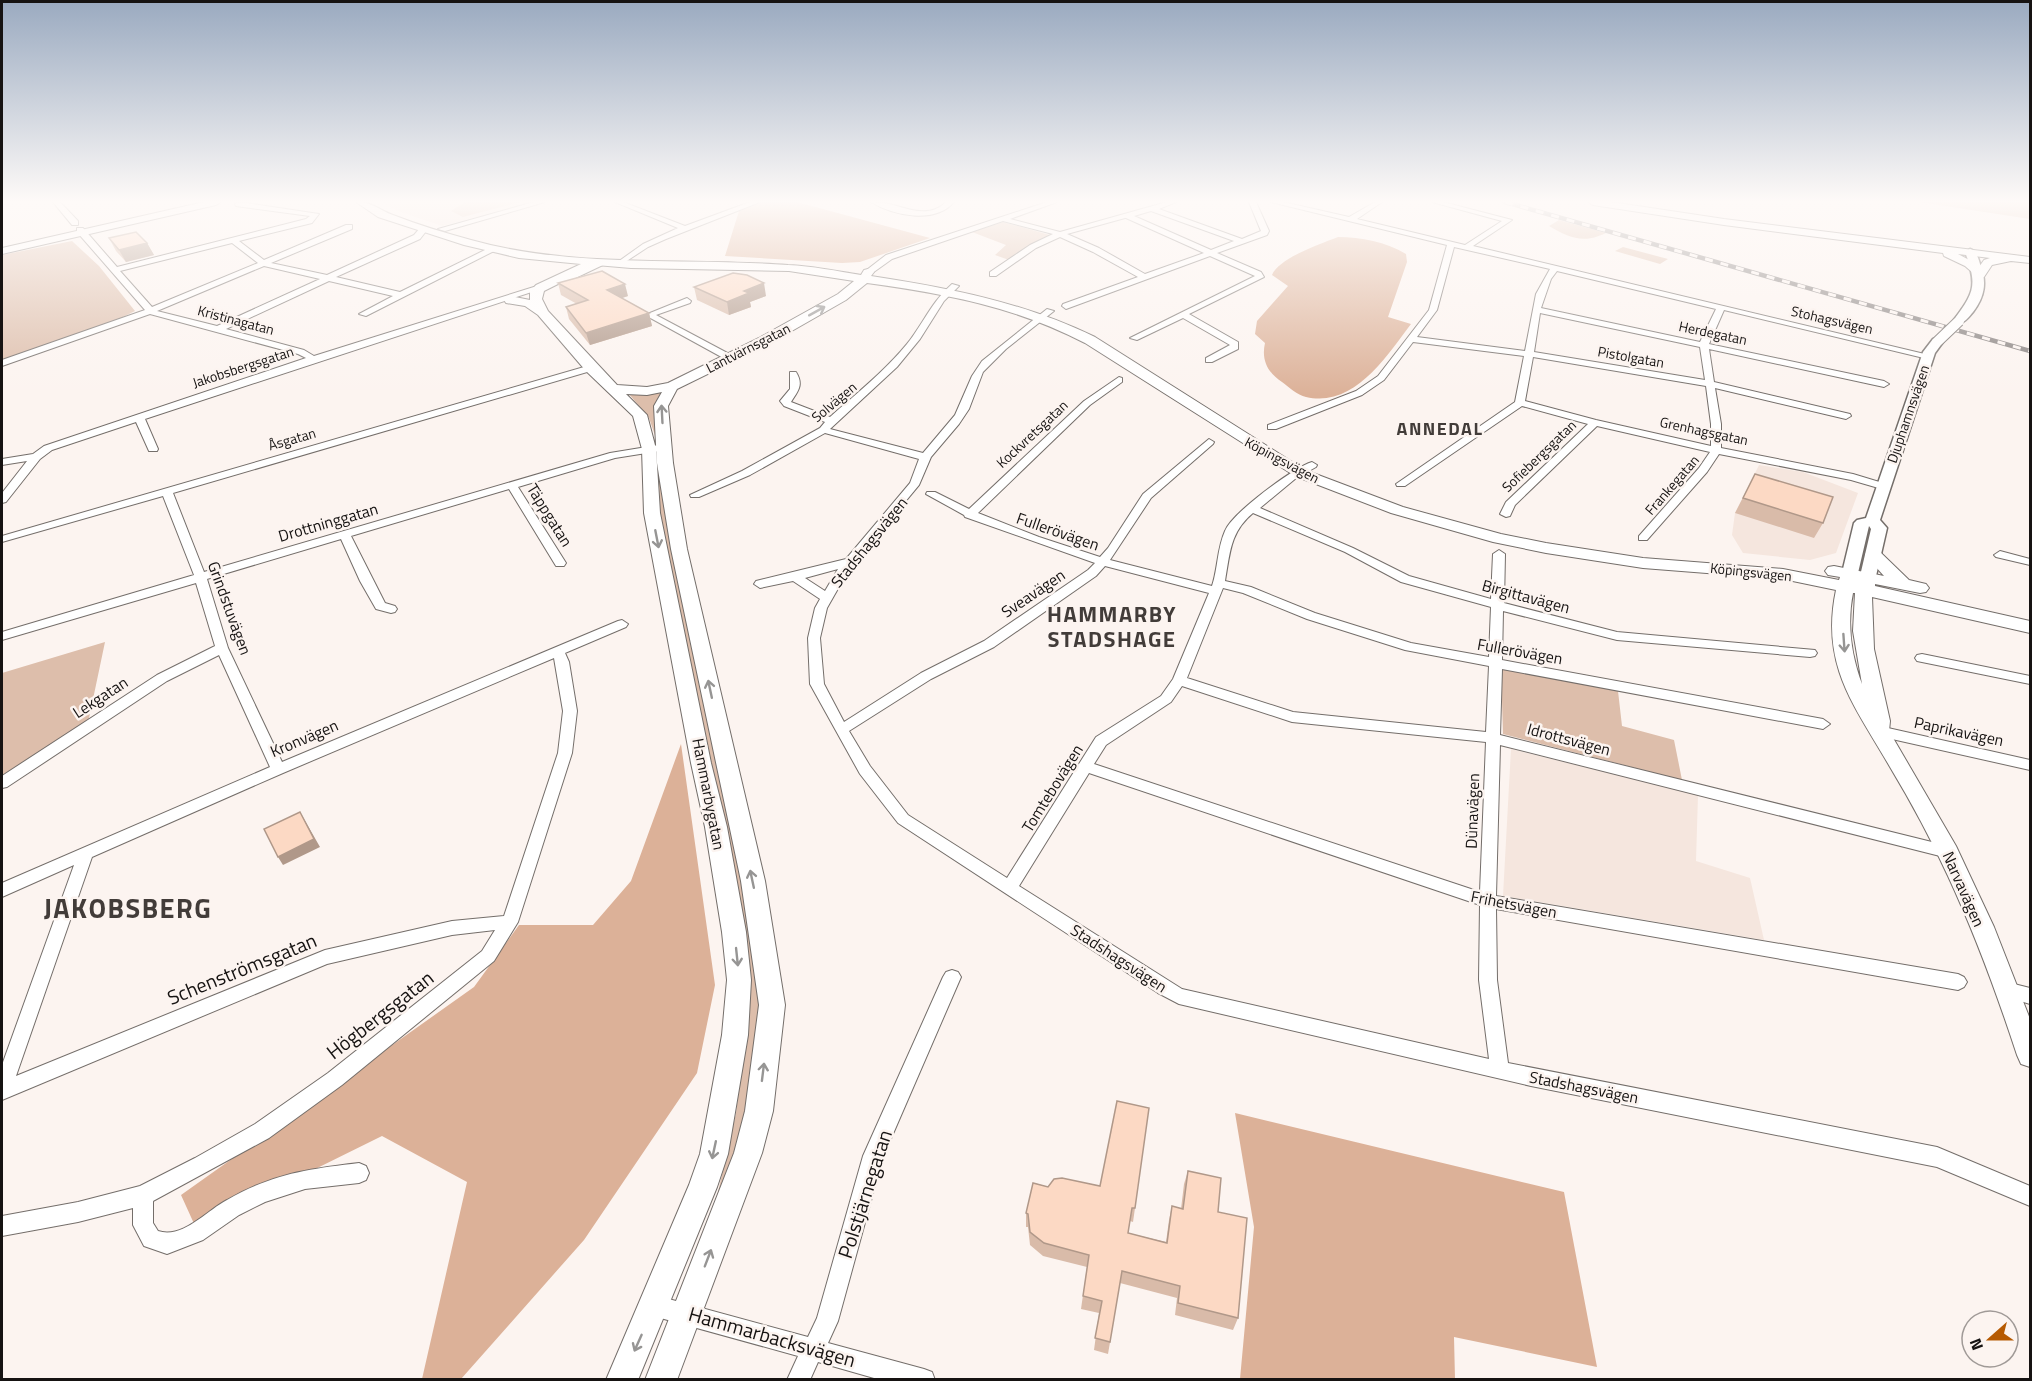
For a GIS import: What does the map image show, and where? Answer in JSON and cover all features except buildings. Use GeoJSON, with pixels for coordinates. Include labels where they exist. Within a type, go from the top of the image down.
{"type":"FeatureCollection","features":[{"type":"Feature","properties":{"kind":"main road"},"geometry":{"type":"LineString","coordinates":[[571,273],[573,266]]}},
{"type":"Feature","properties":{"kind":"main road"},"geometry":{"type":"LineString","coordinates":[[538,290],[590,266]]}},
{"type":"Feature","properties":{"kind":"main road","name":"Köpingsvägen"},"geometry":{"type":"LineString","coordinates":[[755,266],[866,275],[951,289],[1045,315],[1110,351],[1232,432],[1306,469],[1397,510],[1508,540],[1643,563],[1759,568],[1857,581]]}},
{"type":"Feature","properties":{"kind":"main road"},"geometry":{"type":"LineString","coordinates":[[1969,266],[1980,275],[1985,266]]}},
{"type":"Feature","properties":{"kind":"main road","name":"Lantvärnsgatan"},"geometry":{"type":"LineString","coordinates":[[615,389],[647,391],[672,386],[730,358],[843,297],[866,275]]}},
{"type":"Feature","properties":{"kind":"main road","name":"Hammarbygatan"},"geometry":{"type":"LineString","coordinates":[[538,290],[537,304],[542,312],[591,368],[640,415],[657,448],[753,881],[764,943],[771,1005],[759,1111],[748,1152],[661,1380]]}},
{"type":"Feature","properties":{"kind":"main road","name":"Hammarbygatan"},"geometry":{"type":"LineString","coordinates":[[510,300],[529,303],[542,312]]}},
{"type":"Feature","properties":{"kind":"main road","name":"Hammarbygatan"},"geometry":{"type":"LineString","coordinates":[[622,1380],[703,1187],[714,1154],[735,1035],[739,980],[734,932],[716,827],[701,763],[652,513],[661,406],[672,386]]}},
{"type":"Feature","properties":{"kind":"main road","name":"Köpingsvägen"},"geometry":{"type":"LineString","coordinates":[[1306,469],[1343,479],[1428,509],[1533,536],[1637,552],[1802,565],[1857,581],[1989,604],[2031,614]]}},
{"type":"Feature","properties":{"kind":"main road"},"geometry":{"type":"LineString","coordinates":[[1863,616],[1869,614],[1872,605],[1877,600],[1904,591],[1873,555]]}},
{"type":"Feature","properties":{"kind":"main road"},"geometry":{"type":"LineString","coordinates":[[1857,581],[1964,604],[1989,604]]}},
{"type":"Feature","properties":{"kind":"main road","name":"Narvavägen"},"geometry":{"type":"LineString","coordinates":[[1857,581],[1863,616],[1866,666],[1880,722],[1879,732]]}},
{"type":"Feature","properties":{"kind":"main road","name":"Narvavägen"},"geometry":{"type":"LineString","coordinates":[[1857,581],[1841,602],[1845,661],[1859,702],[1879,732],[1948,852],[2020,994],[2031,1055]]}},
{"type":"Feature","properties":{"kind":"main road","name":"Köpingsvägen"},"geometry":{"type":"LineString","coordinates":[[1904,591],[2031,627]]}},
{"type":"Feature","properties":{"kind":"street"},"geometry":{"type":"LineString","coordinates":[[113,266],[150,310]]}},
{"type":"Feature","properties":{"kind":"street"},"geometry":{"type":"LineString","coordinates":[[116,270],[130,266]]}},
{"type":"Feature","properties":{"kind":"street"},"geometry":{"type":"LineString","coordinates":[[2,363],[150,310],[255,266]]}},
{"type":"Feature","properties":{"kind":"street"},"geometry":{"type":"LineString","coordinates":[[278,266],[402,295]]}},
{"type":"Feature","properties":{"kind":"street"},"geometry":{"type":"LineString","coordinates":[[218,329],[353,266]]}},
{"type":"Feature","properties":{"kind":"street"},"geometry":{"type":"LineString","coordinates":[[363,314],[459,266]]}},
{"type":"Feature","properties":{"kind":"street","name":"Jakobsbergsgatan"},"geometry":{"type":"LineString","coordinates":[[495,301],[510,300],[593,266]]}},
{"type":"Feature","properties":{"kind":"street"},"geometry":{"type":"LineString","coordinates":[[866,275],[877,266]]}},
{"type":"Feature","properties":{"kind":"street"},"geometry":{"type":"LineString","coordinates":[[993,274],[1003,266]]}},
{"type":"Feature","properties":{"kind":"street"},"geometry":{"type":"LineString","coordinates":[[1126,266],[1144,276]]}},
{"type":"Feature","properties":{"kind":"street"},"geometry":{"type":"LineString","coordinates":[[1066,306],[1172,266]]}},
{"type":"Feature","properties":{"kind":"street"},"geometry":{"type":"LineString","coordinates":[[1134,338],[1260,277],[1241,266]]}},
{"type":"Feature","properties":{"kind":"street"},"geometry":{"type":"LineString","coordinates":[[1272,428],[1369,388],[1381,378],[1433,310],[1445,266]]}},
{"type":"Feature","properties":{"kind":"street","name":"Stohagsvägen"},"geometry":{"type":"LineString","coordinates":[[1549,266],[1928,356]]}},
{"type":"Feature","properties":{"kind":"street"},"geometry":{"type":"LineString","coordinates":[[1976,266],[1980,275]]}},
{"type":"Feature","properties":{"kind":"street"},"geometry":{"type":"LineString","coordinates":[[1401,484],[1520,403],[1537,310],[1548,275],[1556,268]]}},
{"type":"Feature","properties":{"kind":"street","name":"Djuphamnsvägen"},"geometry":{"type":"LineString","coordinates":[[1872,521],[1928,356],[1937,342],[1973,306],[1980,287],[1980,275]]}},
{"type":"Feature","properties":{"kind":"street","name":"Solvägen"},"geometry":{"type":"LineString","coordinates":[[695,495],[746,473],[827,426],[864,395],[912,344],[941,297],[951,289]]}},
{"type":"Feature","properties":{"kind":"street","name":"Jakobsbergsgatan"},"geometry":{"type":"LineString","coordinates":[[2,462],[36,457],[48,448],[313,359],[495,301],[538,290]]}},
{"type":"Feature","properties":{"kind":"street"},"geometry":{"type":"LineString","coordinates":[[687,301],[649,315],[730,358]]}},
{"type":"Feature","properties":{"kind":"street"},"geometry":{"type":"LineString","coordinates":[[1704,344],[1721,308]]}},
{"type":"Feature","properties":{"kind":"street","name":"Kristinagatan"},"geometry":{"type":"LineString","coordinates":[[150,310],[301,352],[313,359]]}},
{"type":"Feature","properties":{"kind":"street","name":"Herdegatan"},"geometry":{"type":"LineString","coordinates":[[1537,310],[1884,384]]}},
{"type":"Feature","properties":{"kind":"street","name":"Stadshagsvägen"},"geometry":{"type":"LineString","coordinates":[[1045,315],[979,371],[970,387],[965,406],[952,428],[925,457],[920,477],[914,485],[848,562],[826,598],[818,619],[814,656],[818,684],[841,730],[865,770],[903,819],[1179,996],[1500,1069],[1937,1157],[2031,1196]]}},
{"type":"Feature","properties":{"kind":"street"},"geometry":{"type":"LineString","coordinates":[[1184,315],[1235,344],[1235,347],[1209,360]]}},
{"type":"Feature","properties":{"kind":"street","name":"Pistolgatan"},"geometry":{"type":"LineString","coordinates":[[1410,339],[1530,354],[1711,384],[1846,416]]}},
{"type":"Feature","properties":{"kind":"street","name":"Frankegatan"},"geometry":{"type":"LineString","coordinates":[[1643,538],[1703,470],[1716,450],[1718,442],[1704,344]]}},
{"type":"Feature","properties":{"kind":"street","name":"Åsgatan"},"geometry":{"type":"LineString","coordinates":[[2,539],[591,368]]}},
{"type":"Feature","properties":{"kind":"street"},"geometry":{"type":"LineString","coordinates":[[793,374],[797,387],[785,401],[787,404],[827,426],[925,457]]}},
{"type":"Feature","properties":{"kind":"street","name":"Kockvretsgatan"},"geometry":{"type":"LineString","coordinates":[[969,515],[1087,403],[1119,380]]}},
{"type":"Feature","properties":{"kind":"street","name":"Grenhagsgatan"},"geometry":{"type":"LineString","coordinates":[[1520,403],[1595,423],[1853,477],[1882,486]]}},
{"type":"Feature","properties":{"kind":"street"},"geometry":{"type":"LineString","coordinates":[[139,417],[153,449]]}},
{"type":"Feature","properties":{"kind":"street","name":"Sofiebergsgatan"},"geometry":{"type":"LineString","coordinates":[[1506,514],[1510,504],[1595,423]]}},
{"type":"Feature","properties":{"kind":"street","name":"Sveavägen"},"geometry":{"type":"LineString","coordinates":[[841,730],[926,676],[988,644],[1092,573],[1113,550],[1147,496],[1209,442]]}},
{"type":"Feature","properties":{"kind":"street","name":"Drottninggatan"},"geometry":{"type":"LineString","coordinates":[[2,636],[614,455],[657,448]]}},
{"type":"Feature","properties":{"kind":"street"},"geometry":{"type":"LineString","coordinates":[[2,500],[36,457]]}},
{"type":"Feature","properties":{"kind":"street","name":"Tomtebovägen"},"geometry":{"type":"LineString","coordinates":[[1010,886],[1101,741],[1166,699],[1179,680],[1218,587],[1231,529],[1251,508],[1306,469]]}},
{"type":"Feature","properties":{"kind":"street","name":"Täppgatan"},"geometry":{"type":"LineString","coordinates":[[512,485],[560,563]]}},
{"type":"Feature","properties":{"kind":"street","name":"Grindstuvägen"},"geometry":{"type":"LineString","coordinates":[[167,491],[200,576],[222,648],[278,769]]}},
{"type":"Feature","properties":{"kind":"street","name":"Fullerövägen"},"geometry":{"type":"LineString","coordinates":[[931,494],[969,515],[1021,536],[1101,563],[1218,587],[1246,590],[1311,616],[1410,647],[1823,724]]}},
{"type":"Feature","properties":{"kind":"street","name":"Birgittavägen"},"geometry":{"type":"LineString","coordinates":[[1251,508],[1349,550],[1405,579],[1497,605],[1617,636],[1810,653]]}},
{"type":"Feature","properties":{"kind":"street","name":"Djuphamnsvägen"},"geometry":{"type":"LineString","coordinates":[[1857,581],[1862,523],[1872,521]]}},
{"type":"Feature","properties":{"kind":"street","name":"Djuphamnsvägen"},"geometry":{"type":"LineString","coordinates":[[1857,581],[1873,555],[1879,528],[1872,521]]}},
{"type":"Feature","properties":{"kind":"street"},"geometry":{"type":"LineString","coordinates":[[345,535],[380,606],[391,609]]}},
{"type":"Feature","properties":{"kind":"street","name":"Dünavägen"},"geometry":{"type":"LineString","coordinates":[[1499,554],[1494,664],[1488,980],[1500,1069]]}},
{"type":"Feature","properties":{"kind":"street"},"geometry":{"type":"LineString","coordinates":[[2000,555],[2031,562]]}},
{"type":"Feature","properties":{"kind":"street"},"geometry":{"type":"LineString","coordinates":[[760,584],[848,562]]}},
{"type":"Feature","properties":{"kind":"street"},"geometry":{"type":"LineString","coordinates":[[795,577],[826,598]]}},
{"type":"Feature","properties":{"kind":"street","name":"Kronvägen"},"geometry":{"type":"LineString","coordinates":[[2,890],[278,769],[622,624]]}},
{"type":"Feature","properties":{"kind":"street","name":"Lekgatan"},"geometry":{"type":"LineString","coordinates":[[2,783],[162,678],[222,648]]}},
{"type":"Feature","properties":{"kind":"street","name":"Högbergsgatan"},"geometry":{"type":"LineString","coordinates":[[2,1226],[78,1212],[143,1195],[202,1165],[262,1131],[335,1079],[474,970],[488,956],[510,922],[565,753],[570,730],[568,687],[562,662],[556,651]]}},
{"type":"Feature","properties":{"kind":"street"},"geometry":{"type":"LineString","coordinates":[[1922,658],[2031,680]]}},
{"type":"Feature","properties":{"kind":"street","name":"Idrottsvägen"},"geometry":{"type":"LineString","coordinates":[[1179,680],[1292,717],[1463,733],[1493,738],[1948,852]]}},
{"type":"Feature","properties":{"kind":"street","name":"Paprikavägen"},"geometry":{"type":"LineString","coordinates":[[1879,732],[2031,765]]}},
{"type":"Feature","properties":{"kind":"street","name":"Frihetsvägen"},"geometry":{"type":"LineString","coordinates":[[1085,766],[1488,901],[1958,982]]}},
{"type":"Feature","properties":{"kind":"street"},"geometry":{"type":"LineString","coordinates":[[2,1090],[86,853]]}},
{"type":"Feature","properties":{"kind":"street","name":"Schenströmsgatan"},"geometry":{"type":"LineString","coordinates":[[2,1090],[325,957],[452,928],[510,922]]}},
{"type":"Feature","properties":{"kind":"street","name":"Polstjärnegatan"},"geometry":{"type":"LineString","coordinates":[[798,1380],[827,1321],[873,1156],[952,977]]}},
{"type":"Feature","properties":{"kind":"street"},"geometry":{"type":"LineString","coordinates":[[143,1195],[143,1225],[151,1239],[167,1245],[196,1233],[232,1208],[261,1193],[306,1179],[359,1173]]}},
{"type":"Feature","properties":{"kind":"street","name":"Hammarbacksvägen"},"geometry":{"type":"LineString","coordinates":[[654,1306],[687,1313],[924,1380]]}},
{"type":"Feature","properties":{"kind":"shaded area"},"geometry":{"type":"Polygon","coordinates":[[[2,266],[99,266],[135,311],[111,323],[2,362],[2,266]]]}},
{"type":"Feature","properties":{"kind":"shaded area"},"geometry":{"type":"Polygon","coordinates":[[[1279,266],[1405,266],[1388,317],[1411,324],[1391,351],[1367,377],[1354,387],[1339,395],[1323,398],[1299,395],[1269,370],[1264,355],[1265,343],[1255,334],[1257,321],[1288,286],[1272,275],[1279,266]]]}},
{"type":"Feature","properties":{"kind":"shaded area"},"geometry":{"type":"Polygon","coordinates":[[[667,390],[657,441],[649,418],[629,394],[667,390]]]}},
{"type":"Feature","properties":{"kind":"shaded area"},"geometry":{"type":"Polygon","coordinates":[[[658,456],[747,898],[760,1002],[751,1087],[740,1138],[723,1192],[718,1192],[736,1113],[749,1008],[719,812],[660,513],[658,456]]]}},
{"type":"Feature","properties":{"kind":"shaded area"},"geometry":{"type":"Polygon","coordinates":[[[1759,465],[1803,472],[1858,493],[1836,553],[1810,560],[1743,553],[1732,535],[1735,513],[1759,465]]]}},
{"type":"Feature","properties":{"kind":"shaded area"},"geometry":{"type":"Polygon","coordinates":[[[105,642],[88,723],[2,775],[2,673],[105,642]]]}},
{"type":"Feature","properties":{"kind":"shaded area"},"geometry":{"type":"Polygon","coordinates":[[[1501,668],[1618,691],[1622,726],[1674,740],[1682,780],[1503,734],[1501,668]]]}},
{"type":"Feature","properties":{"kind":"shaded area"},"geometry":{"type":"Polygon","coordinates":[[[681,744],[715,985],[697,1073],[584,1240],[461,1379],[422,1379],[467,1182],[382,1136],[196,1228],[181,1195],[474,987],[519,925],[593,925],[631,881],[681,744]]]}},
{"type":"Feature","properties":{"kind":"shaded area"},"geometry":{"type":"Polygon","coordinates":[[[1511,749],[1698,795],[1696,861],[1750,878],[1764,940],[1503,896],[1511,749]]]}},
{"type":"Feature","properties":{"kind":"shaded area"},"geometry":{"type":"Polygon","coordinates":[[[1235,1113],[1564,1192],[1597,1367],[1454,1337],[1455,1379],[1240,1379],[1254,1227],[1235,1113]]]}},
{"type":"Feature","properties":{"kind":"railway"},"geometry":{"type":"LineString","coordinates":[[1732,266],[2030,351]]}},
{"type":"Feature","properties":{"kind":"district","name":"ANNEDAL"},"geometry":{"type":"Point","coordinates":[1440,429]}},
{"type":"Feature","properties":{"kind":"district","name":"HAMMARBY STADSHAGE"},"geometry":{"type":"Point","coordinates":[1112,626]}},
{"type":"Feature","properties":{"kind":"district","name":"JAKOBSBERG"},"geometry":{"type":"Point","coordinates":[128,909]}}]}
